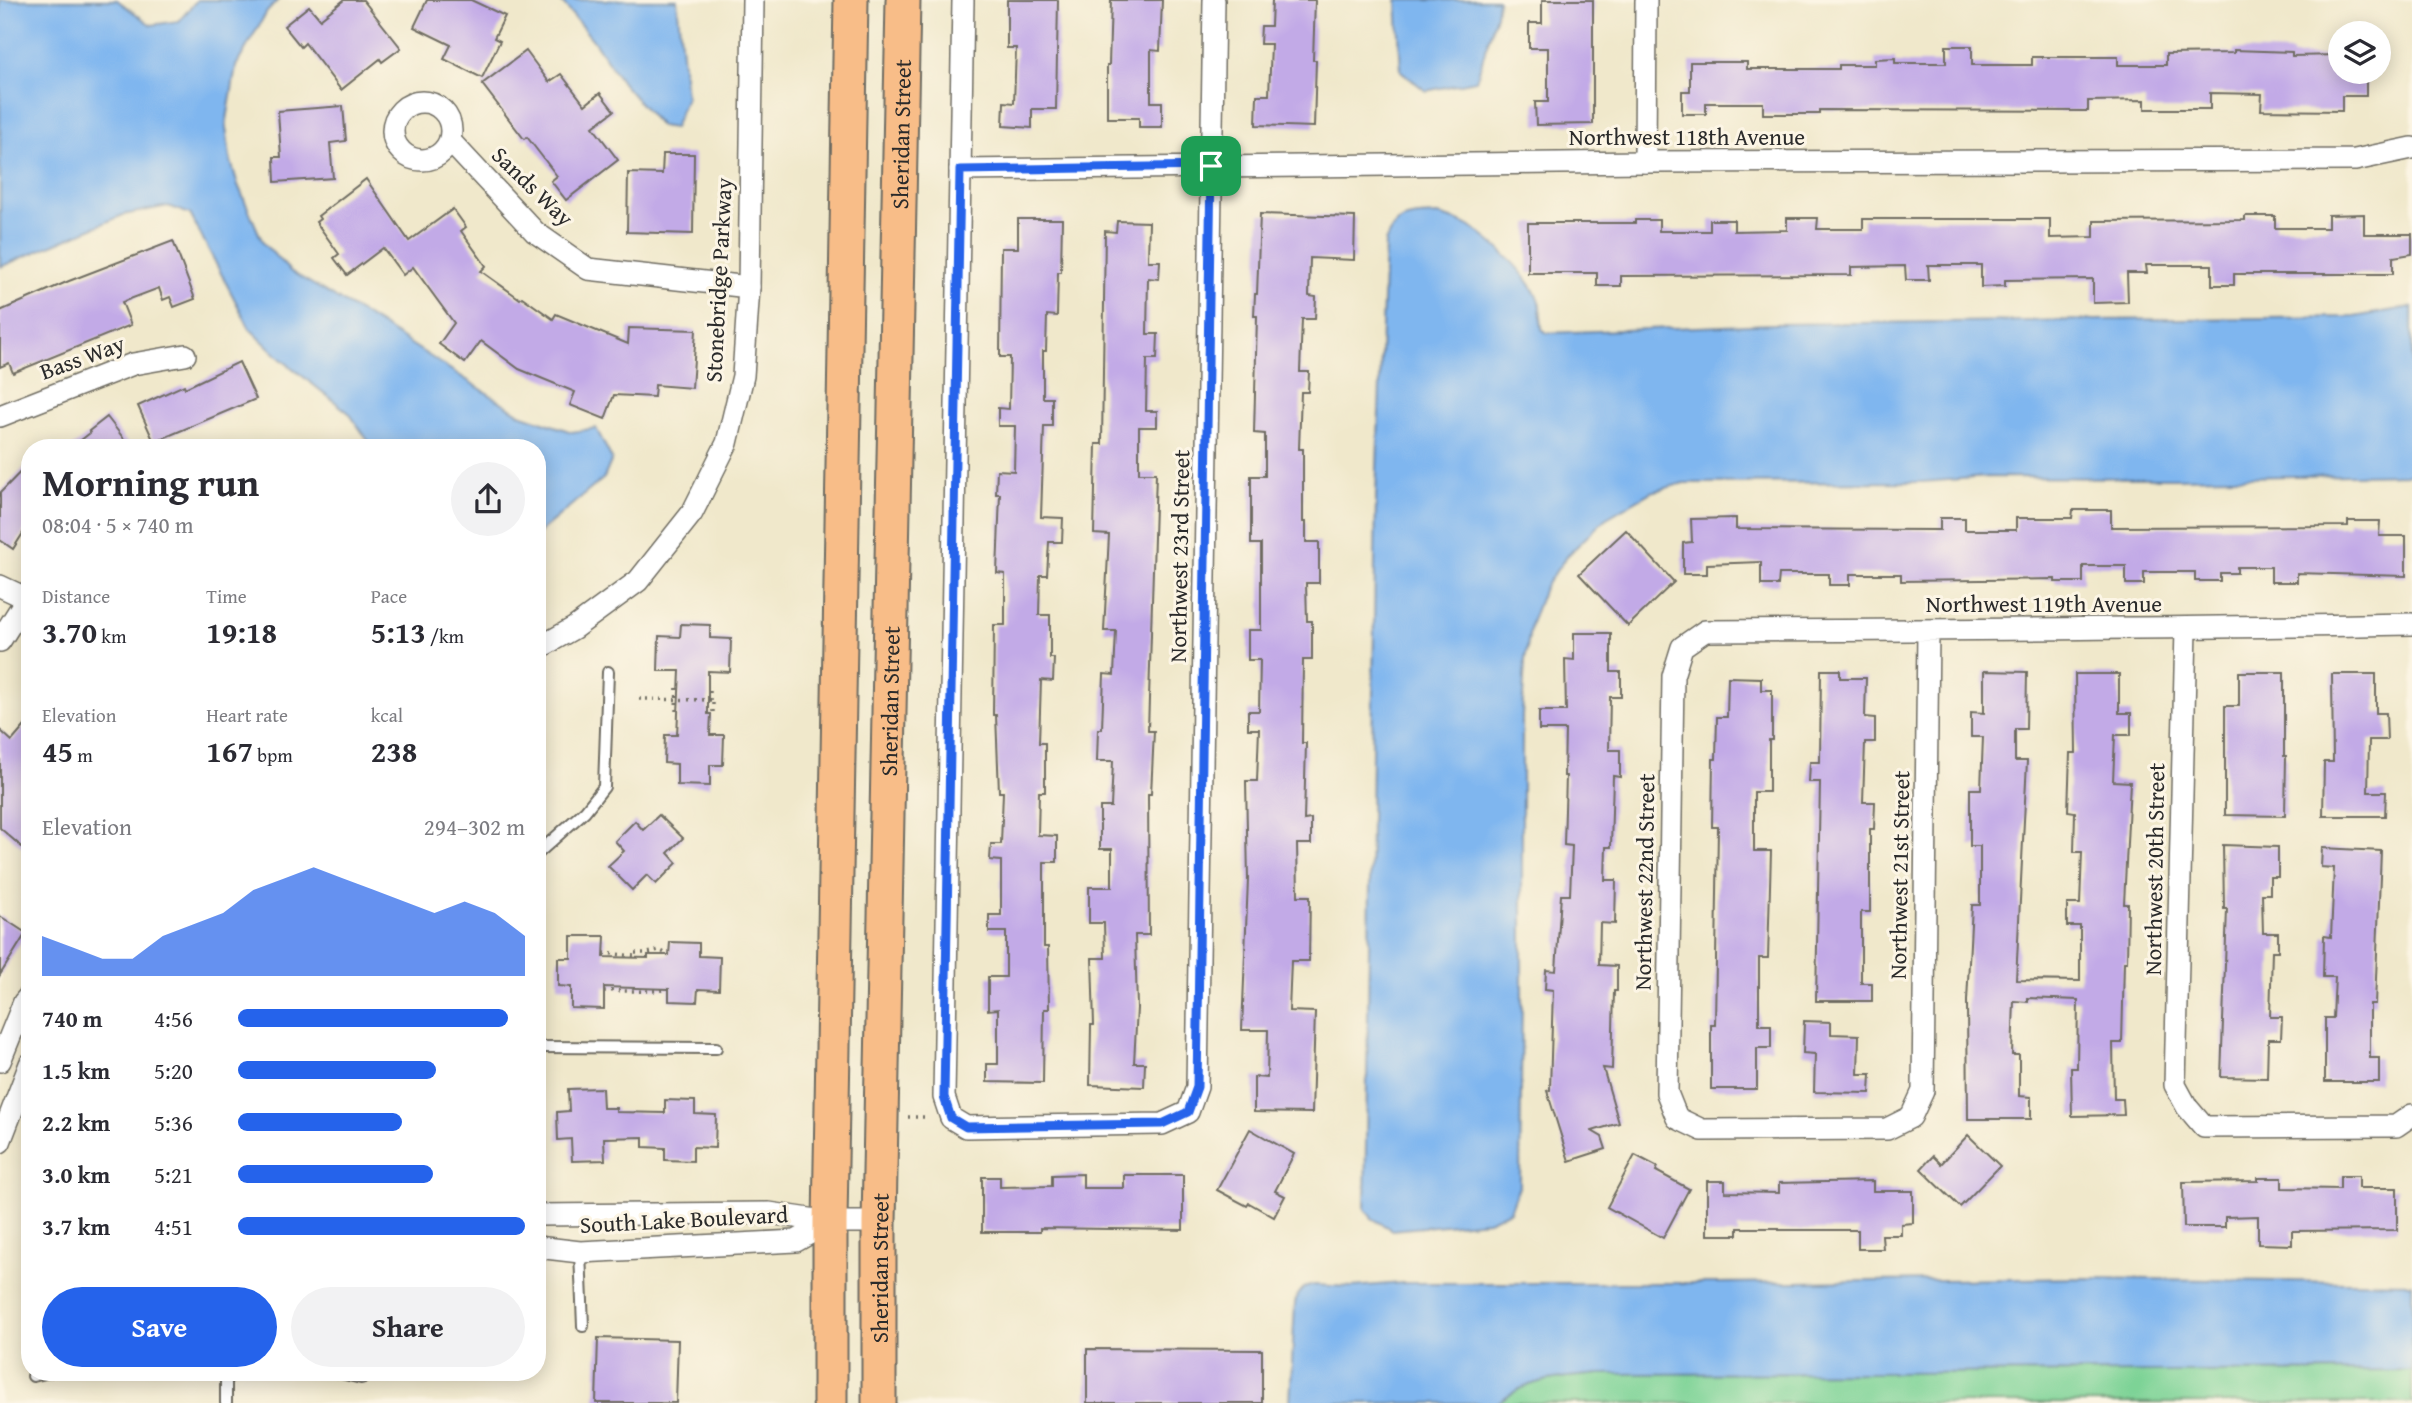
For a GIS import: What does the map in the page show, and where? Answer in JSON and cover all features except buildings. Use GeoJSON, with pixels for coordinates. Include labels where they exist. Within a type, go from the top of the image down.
{"type":"FeatureCollection","features":[{"type":"Feature","properties":{"kind":"main road"},"geometry":{"type":"LineString","coordinates":[[830,1403],[830,1222],[851,0]]}},
{"type":"Feature","properties":{"kind":"main road","name":"Sheridan Street"},"geometry":{"type":"LineString","coordinates":[[879,1403],[879,1222],[903,0]]}},
{"type":"Feature","properties":{"kind":"main road"},"geometry":{"type":"LineString","coordinates":[[848,170],[900,172]]}},
{"type":"Feature","properties":{"kind":"street","name":"Stonebridge Parkway"},"geometry":{"type":"LineString","coordinates":[[546,644],[574,628],[638,581],[692,513],[727,443],[743,376],[749,287],[753,0]]}},
{"type":"Feature","properties":{"kind":"street"},"geometry":{"type":"LineString","coordinates":[[951,1118],[944,1097],[962,0]]}},
{"type":"Feature","properties":{"kind":"street","name":"Northwest 23rd Street"},"geometry":{"type":"LineString","coordinates":[[951,1118],[966,1127],[1162,1124],[1188,1112],[1197,1087],[1214,0]]}},
{"type":"Feature","properties":{"kind":"street"},"geometry":{"type":"LineString","coordinates":[[1645,162],[1646,0]]}},
{"type":"Feature","properties":{"kind":"street","name":"Sands Way"},"geometry":{"type":"LineString","coordinates":[[450,141],[536,232],[588,268],[749,287]]}},
{"type":"Feature","properties":{"kind":"street","name":"Northwest 118th Avenue"},"geometry":{"type":"LineString","coordinates":[[960,170],[1645,162],[2355,160],[2412,148]]}},
{"type":"Feature","properties":{"kind":"street","name":"Bass Way"},"geometry":{"type":"LineString","coordinates":[[0,416],[133,364],[185,355]]}},
{"type":"Feature","properties":{"kind":"street"},"geometry":{"type":"LineString","coordinates":[[0,586],[21,596]]}},
{"type":"Feature","properties":{"kind":"street"},"geometry":{"type":"LineString","coordinates":[[0,640],[21,609]]}},
{"type":"Feature","properties":{"kind":"street","name":"Northwest 119th Avenue"},"geometry":{"type":"LineString","coordinates":[[1682,647],[1705,631],[2186,629],[2412,624]]}},
{"type":"Feature","properties":{"kind":"street","name":"Northwest 20th Street"},"geometry":{"type":"LineString","coordinates":[[2186,629],[2175,1085],[2187,1107],[2204,1127],[2396,1126],[2412,1115]]}},
{"type":"Feature","properties":{"kind":"street","name":"Northwest 21st Street"},"geometry":{"type":"LineString","coordinates":[[1677,1118],[1702,1130],[1728,1130],[1887,1129],[1910,1117],[1923,1091],[1928,630]]}},
{"type":"Feature","properties":{"kind":"street","name":"Northwest 22nd Street"},"geometry":{"type":"LineString","coordinates":[[1677,1118],[1667,1093],[1673,676],[1682,647]]}},
{"type":"Feature","properties":{"kind":"street"},"geometry":{"type":"LineString","coordinates":[[21,1035],[1,1059],[21,1065]]}},
{"type":"Feature","properties":{"kind":"street"},"geometry":{"type":"LineString","coordinates":[[0,1142],[21,1088]]}},
{"type":"Feature","properties":{"kind":"street","name":"South Lake Boulevard"},"geometry":{"type":"LineString","coordinates":[[546,1215],[769,1213],[830,1222],[879,1222]]}},
{"type":"Feature","properties":{"kind":"street","name":"South Lake Boulevard"},"geometry":{"type":"LineString","coordinates":[[546,1248],[580,1252],[796,1241],[830,1222]]}},
{"type":"Feature","properties":{"kind":"lane"},"geometry":{"type":"LineString","coordinates":[[546,846],[585,811],[604,787],[608,672]]}},
{"type":"Feature","properties":{"kind":"lane"},"geometry":{"type":"LineString","coordinates":[[546,1047],[716,1048]]}},
{"type":"Feature","properties":{"kind":"lane"},"geometry":{"type":"LineString","coordinates":[[580,1252],[583,1269],[583,1326]]}},
{"type":"Feature","properties":{"kind":"lane"},"geometry":{"type":"LineString","coordinates":[[226,1381],[226,1403]]}},
{"type":"Feature","properties":{"kind":"path"},"geometry":{"type":"LineString","coordinates":[[676,711],[677,685]]}},
{"type":"Feature","properties":{"kind":"path"},"geometry":{"type":"LineString","coordinates":[[710,686],[710,700]]}},
{"type":"Feature","properties":{"kind":"path"},"geometry":{"type":"LineString","coordinates":[[639,699],[713,700],[713,713]]}},
{"type":"Feature","properties":{"kind":"path"},"geometry":{"type":"LineString","coordinates":[[604,953],[635,955],[659,950],[669,955]]}},
{"type":"Feature","properties":{"kind":"path"},"geometry":{"type":"LineString","coordinates":[[604,991],[659,992],[666,989]]}},
{"type":"Feature","properties":{"kind":"path"},"geometry":{"type":"LineString","coordinates":[[881,1116],[951,1118]]}},
{"type":"Feature","properties":{"kind":"green space"},"geometry":{"type":"Polygon","coordinates":[[[2412,1371],[2412,1403],[1497,1403],[1533,1384],[1558,1378],[1599,1374],[2412,1371]]]}},
{"type":"Feature","properties":{"kind":"water"},"geometry":{"type":"Polygon","coordinates":[[[0,0],[117,0],[151,25],[179,21],[197,0],[278,0],[266,13],[236,66],[226,126],[230,158],[238,185],[263,243],[290,271],[370,318],[520,414],[572,432],[596,428],[612,459],[604,478],[546,526],[546,439],[367,439],[349,413],[281,359],[250,329],[190,214],[168,206],[123,215],[0,267],[0,0]]]}},
{"type":"Feature","properties":{"kind":"water"},"geometry":{"type":"Polygon","coordinates":[[[560,0],[677,0],[686,97],[674,128],[660,126],[623,84],[593,40],[560,0]]]}},
{"type":"Feature","properties":{"kind":"water"},"geometry":{"type":"Polygon","coordinates":[[[1397,0],[1498,0],[1476,81],[1426,91],[1401,71],[1397,0]]]}},
{"type":"Feature","properties":{"kind":"water"},"geometry":{"type":"Polygon","coordinates":[[[1438,215],[1469,226],[1509,259],[1534,292],[1540,305],[1542,329],[1547,333],[1774,324],[2354,317],[2412,307],[2412,474],[2175,478],[1987,477],[1922,482],[1684,483],[1651,492],[1605,519],[1567,556],[1544,588],[1531,623],[1525,660],[1522,716],[1520,1184],[1510,1211],[1488,1221],[1392,1230],[1372,1218],[1365,1209],[1376,497],[1385,242],[1399,221],[1438,215]]]}},
{"type":"Feature","properties":{"kind":"water"},"geometry":{"type":"Polygon","coordinates":[[[2088,1278],[2412,1283],[2412,1371],[1599,1374],[1558,1378],[1533,1384],[1497,1403],[1290,1403],[1295,1304],[1297,1295],[1304,1288],[1314,1285],[1352,1287],[1402,1283],[1719,1283],[2088,1278]]]}},
{"type":"Feature","properties":{"kind":"route"},"geometry":{"type":"LineString","coordinates":[[1211,166],[1197,1087],[1188,1112],[1162,1124],[966,1127],[951,1118],[944,1097],[960,170],[1211,166]]}}]}
